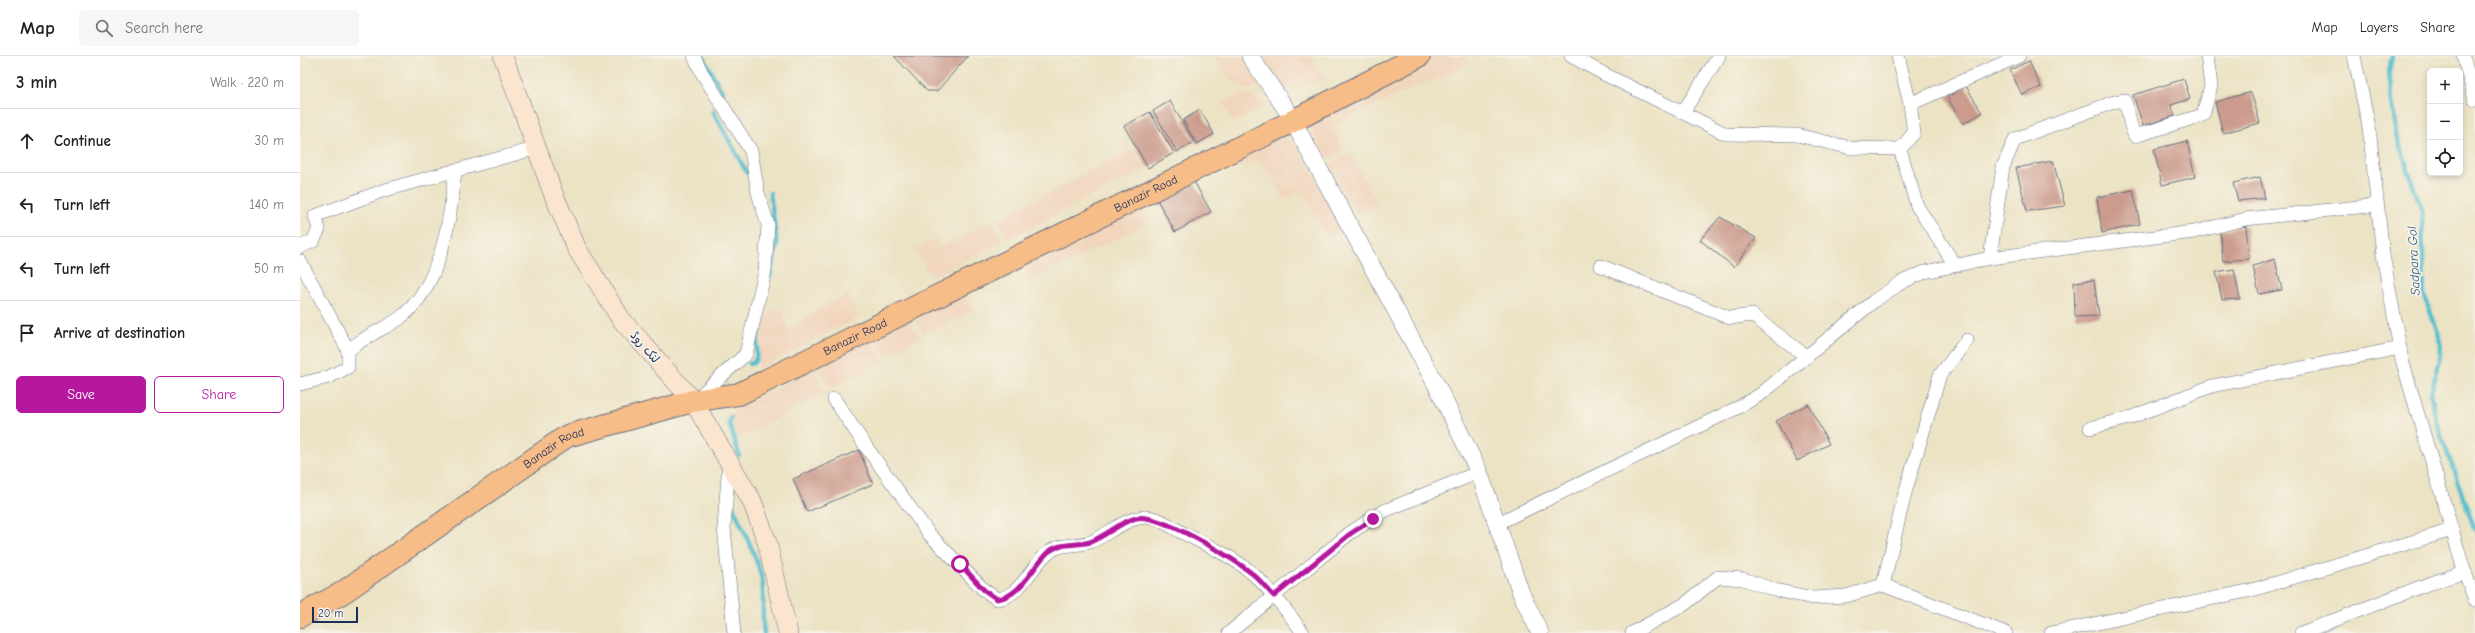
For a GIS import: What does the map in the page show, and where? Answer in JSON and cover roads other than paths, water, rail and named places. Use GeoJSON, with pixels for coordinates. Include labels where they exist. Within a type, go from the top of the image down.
{"type":"FeatureCollection","features":[{"type":"Feature","properties":{"kind":"highway","name":"Banazir Road"},"geometry":{"type":"LineString","coordinates":[[300,616],[342,593],[567,436],[693,402],[739,394],[1293,121],[1419,56]]}},
{"type":"Feature","properties":{"kind":"main road","name":"لنک روڈ"},"geometry":{"type":"LineString","coordinates":[[503,56],[577,249],[621,319],[693,402],[752,501],[767,542],[788,633]]}},
{"type":"Feature","properties":{"kind":"street"},"geometry":{"type":"LineString","coordinates":[[693,402],[746,354],[765,271],[768,226],[758,193],[751,151],[702,73],[694,56]]}},
{"type":"Feature","properties":{"kind":"street"},"geometry":{"type":"LineString","coordinates":[[1250,56],[1293,121],[1438,388],[1479,472],[1498,523],[1521,593],[1540,633]]}},
{"type":"Feature","properties":{"kind":"street"},"geometry":{"type":"LineString","coordinates":[[1571,56],[1606,75],[1726,134],[1797,135],[1851,148],[1900,149],[1914,133],[1910,104],[1898,56]]}},
{"type":"Feature","properties":{"kind":"street"},"geometry":{"type":"LineString","coordinates":[[1683,112],[1719,56]]}},
{"type":"Feature","properties":{"kind":"street"},"geometry":{"type":"LineString","coordinates":[[1910,104],[2019,56]]}},
{"type":"Feature","properties":{"kind":"street"},"geometry":{"type":"LineString","coordinates":[[1990,258],[2003,167],[2015,138],[2114,102],[2124,100],[2128,107],[2130,128],[2135,136],[2203,116],[2211,86],[2207,56]]}},
{"type":"Feature","properties":{"kind":"street"},"geometry":{"type":"LineString","coordinates":[[2354,56],[2369,127],[2383,255],[2400,348],[2452,530],[2475,600]]}},
{"type":"Feature","properties":{"kind":"street"},"geometry":{"type":"LineString","coordinates":[[2463,56],[2475,100]]}},
{"type":"Feature","properties":{"kind":"street"},"geometry":{"type":"LineString","coordinates":[[300,247],[313,241],[319,230],[314,216],[385,190],[537,148]]}},
{"type":"Feature","properties":{"kind":"street"},"geometry":{"type":"LineString","coordinates":[[1900,149],[1916,206],[1955,265]]}},
{"type":"Feature","properties":{"kind":"street"},"geometry":{"type":"LineString","coordinates":[[348,350],[370,335],[400,318],[420,297],[438,261],[452,205],[455,170]]}},
{"type":"Feature","properties":{"kind":"street"},"geometry":{"type":"LineString","coordinates":[[1498,523],[1739,407],[1761,394],[1874,301],[1902,282],[1924,272],[1990,258],[2194,232],[2246,218],[2377,205]]}},
{"type":"Feature","properties":{"kind":"street"},"geometry":{"type":"LineString","coordinates":[[300,261],[348,350],[348,367],[329,377],[300,384]]}},
{"type":"Feature","properties":{"kind":"street"},"geometry":{"type":"LineString","coordinates":[[1601,266],[1730,318],[1752,315],[1807,357]]}},
{"type":"Feature","properties":{"kind":"street"},"geometry":{"type":"LineString","coordinates":[[1883,584],[1905,493],[1940,375],[1967,340]]}},
{"type":"Feature","properties":{"kind":"street"},"geometry":{"type":"LineString","coordinates":[[2090,428],[2129,418],[2212,386],[2400,348]]}},
{"type":"Feature","properties":{"kind":"street"},"geometry":{"type":"LineString","coordinates":[[834,399],[930,535],[984,590],[997,599],[1005,598],[1015,591],[1048,553],[1056,547],[1092,541],[1136,518],[1147,517],[1163,522],[1230,558],[1251,572],[1274,596],[1303,633]]}},
{"type":"Feature","properties":{"kind":"street"},"geometry":{"type":"LineString","coordinates":[[729,463],[724,527],[734,633]]}},
{"type":"Feature","properties":{"kind":"street"},"geometry":{"type":"LineString","coordinates":[[1229,633],[1350,534],[1384,511],[1479,472]]}},
{"type":"Feature","properties":{"kind":"street"},"geometry":{"type":"LineString","coordinates":[[2051,633],[2252,590],[2452,530]]}},
{"type":"Feature","properties":{"kind":"street"},"geometry":{"type":"LineString","coordinates":[[2301,633],[2428,584],[2465,572]]}},
{"type":"Feature","properties":{"kind":"street"},"geometry":{"type":"LineString","coordinates":[[1632,633],[1685,604],[1718,577],[1742,579],[1775,590],[1813,598],[1846,596],[1883,584],[2006,633]]}},
{"type":"Feature","properties":{"kind":"waterway"},"geometry":{"type":"LineString","coordinates":[[703,56],[722,92]]}},
{"type":"Feature","properties":{"kind":"waterway","name":"Sadpara Gol"},"geometry":{"type":"LineString","coordinates":[[2392,56],[2389,71],[2396,134],[2422,211],[2424,294],[2441,342],[2440,360],[2431,392],[2436,421],[2475,530]]}},
{"type":"Feature","properties":{"kind":"waterway"},"geometry":{"type":"LineString","coordinates":[[713,111],[747,173]]}},
{"type":"Feature","properties":{"kind":"waterway"},"geometry":{"type":"LineString","coordinates":[[770,193],[777,245],[770,276]]}},
{"type":"Feature","properties":{"kind":"waterway"},"geometry":{"type":"LineString","coordinates":[[749,364],[753,363],[756,359],[759,324]]}},
{"type":"Feature","properties":{"kind":"waterway"},"geometry":{"type":"LineString","coordinates":[[731,417],[729,422],[739,455]]}},
{"type":"Feature","properties":{"kind":"waterway"},"geometry":{"type":"LineString","coordinates":[[730,499],[752,549],[762,580],[764,633]]}}]}
